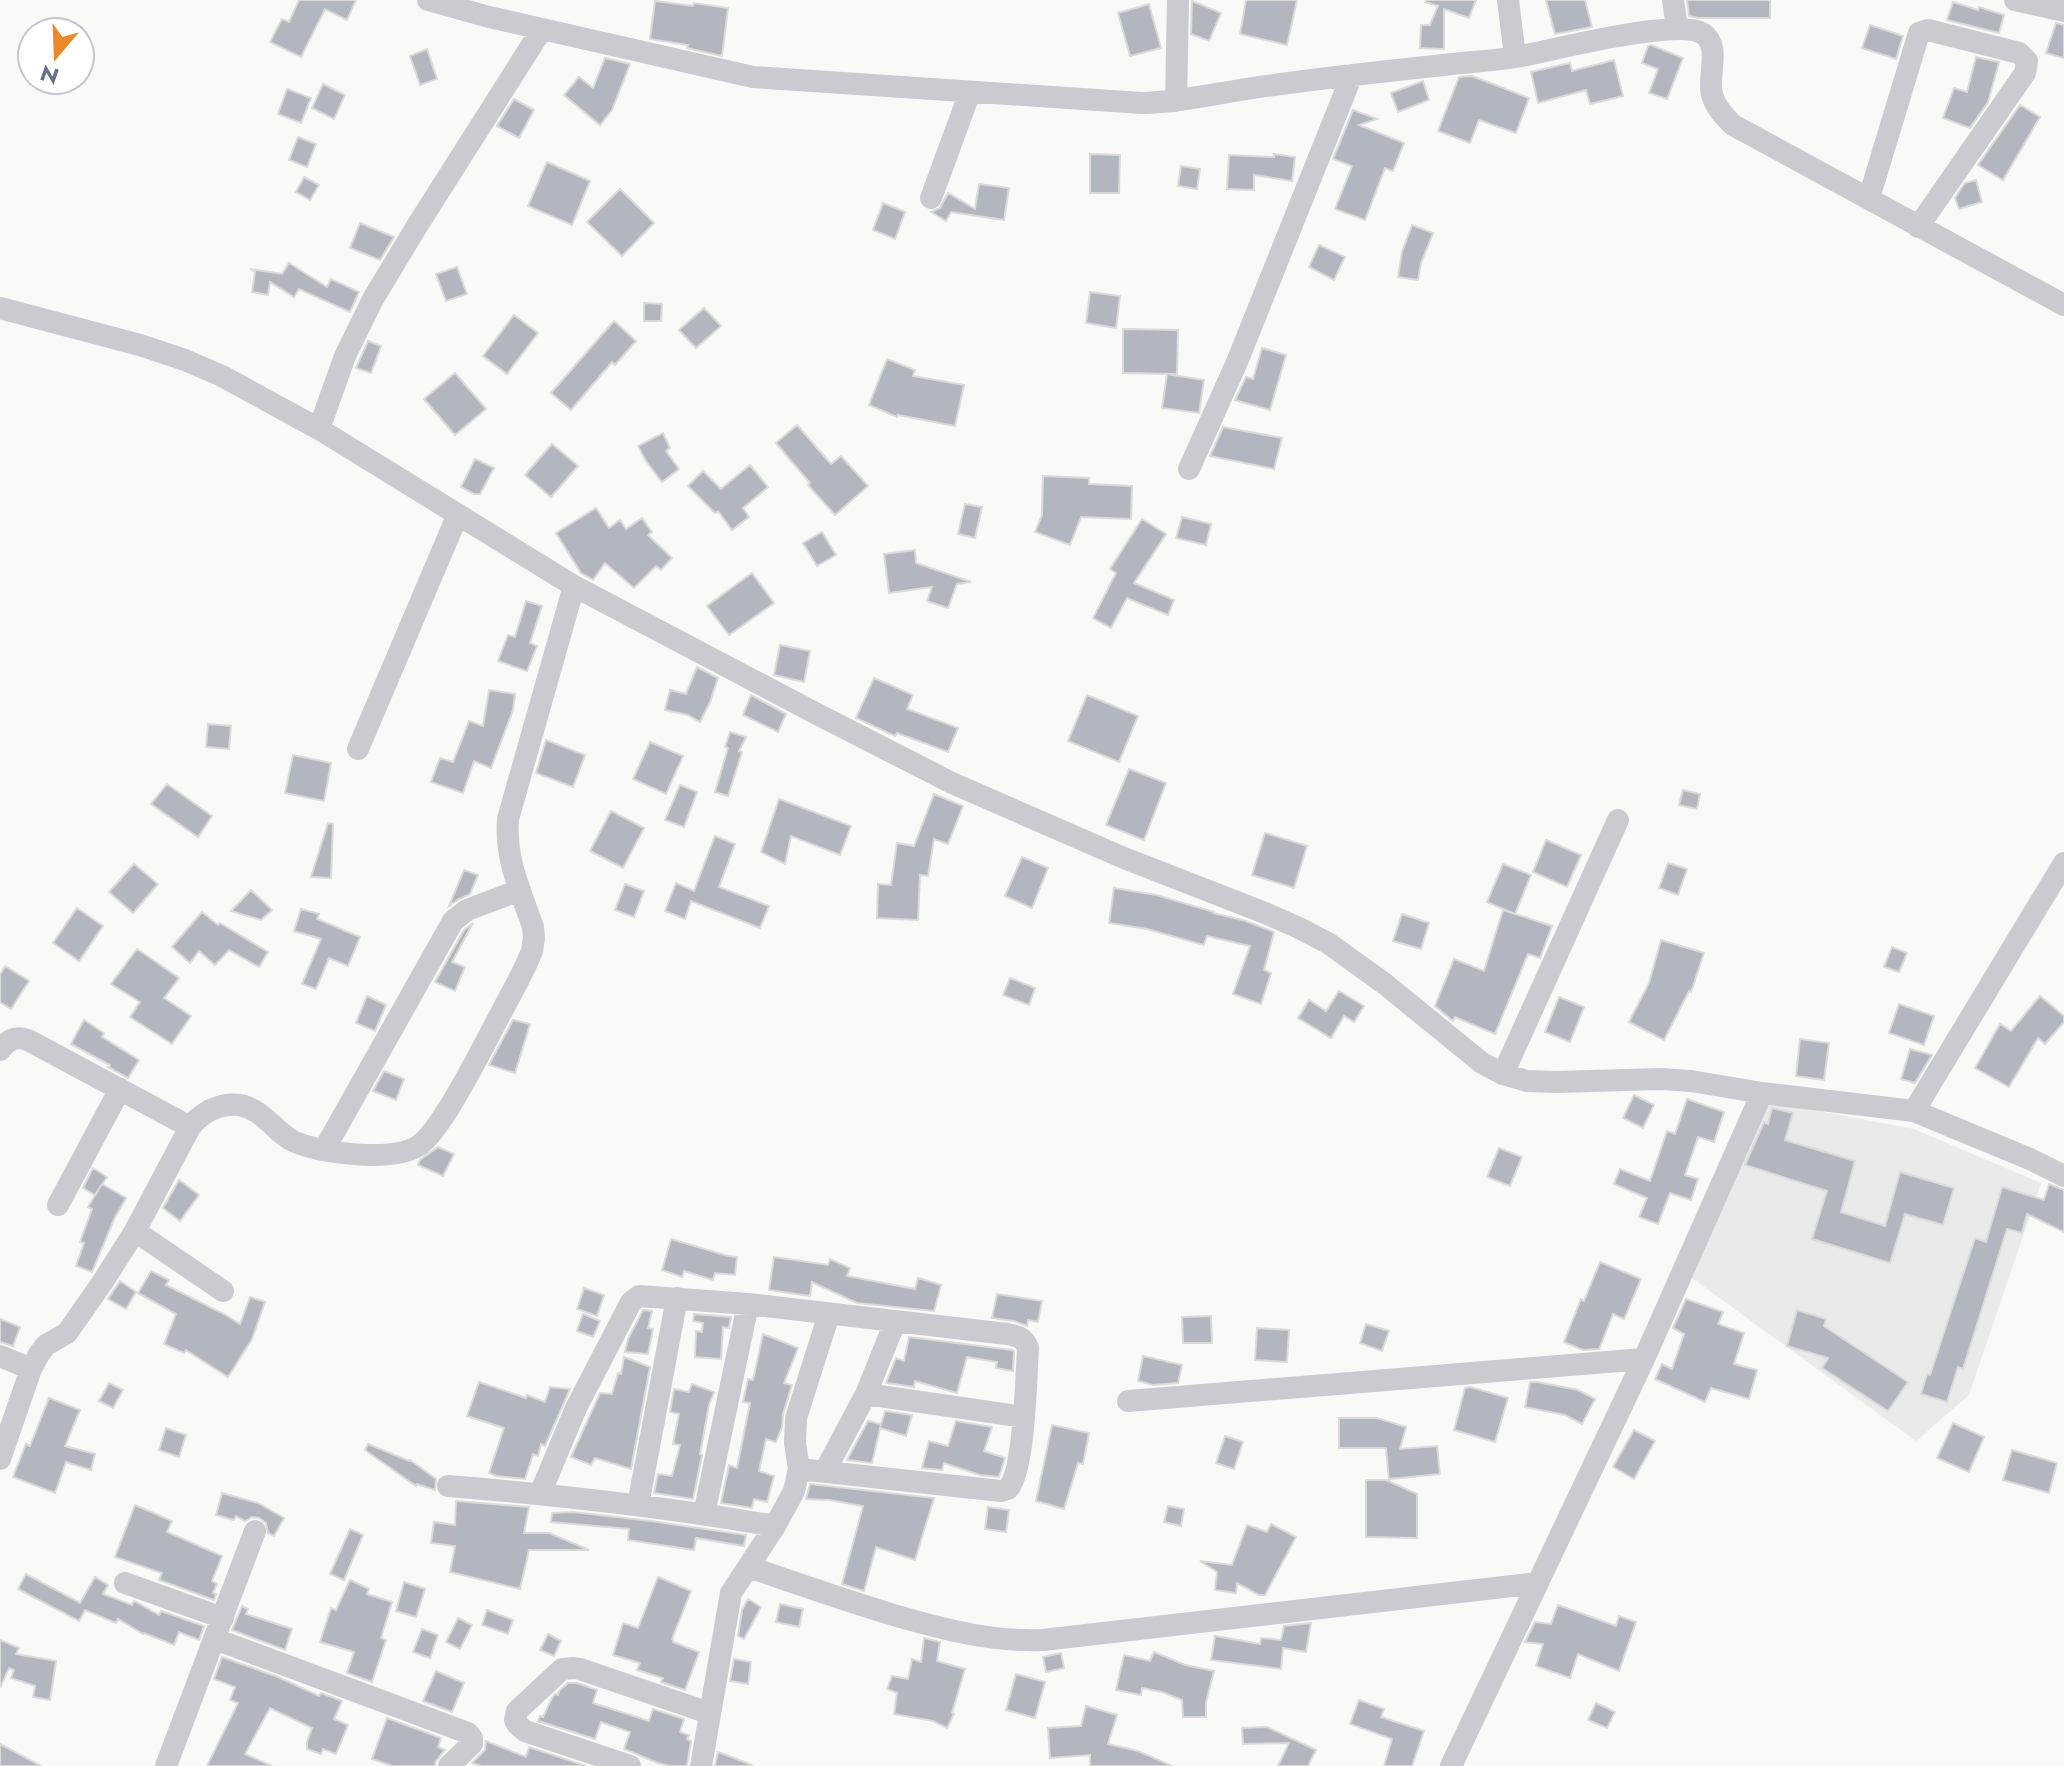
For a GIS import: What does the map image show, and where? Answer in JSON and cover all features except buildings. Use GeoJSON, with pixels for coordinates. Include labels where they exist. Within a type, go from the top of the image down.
{"type":"FeatureCollection","features":[{"type":"Feature","properties":{"kind":"street"},"geometry":{"type":"LineString","coordinates":[[428,0],[490,8],[542,29],[753,77],[1142,103],[1515,57],[1631,35],[1677,28],[1692,29],[1708,38],[1712,45],[1710,84],[1713,98],[1733,125],[2064,305]]}},
{"type":"Feature","properties":{"kind":"street"},"geometry":{"type":"LineString","coordinates":[[1176,101],[1178,0]]}},
{"type":"Feature","properties":{"kind":"street"},"geometry":{"type":"LineString","coordinates":[[1508,0],[1515,57]]}},
{"type":"Feature","properties":{"kind":"street"},"geometry":{"type":"LineString","coordinates":[[1673,0],[1677,28]]}},
{"type":"Feature","properties":{"kind":"street"},"geometry":{"type":"LineString","coordinates":[[2015,0],[2064,11]]}},
{"type":"Feature","properties":{"kind":"street"},"geometry":{"type":"LineString","coordinates":[[319,429],[345,356],[373,299],[542,29]]}},
{"type":"Feature","properties":{"kind":"street"},"geometry":{"type":"LineString","coordinates":[[1869,198],[1919,33],[1928,30],[2019,53],[2027,61],[2025,73],[1918,227]]}},
{"type":"Feature","properties":{"kind":"street"},"geometry":{"type":"LineString","coordinates":[[1189,469],[1237,362],[1352,75]]}},
{"type":"Feature","properties":{"kind":"street"},"geometry":{"type":"LineString","coordinates":[[931,198],[970,92]]}},
{"type":"Feature","properties":{"kind":"street"},"geometry":{"type":"LineString","coordinates":[[0,308],[140,345],[222,376],[319,429],[574,586],[817,714],[952,783],[1112,853],[1307,932],[1355,961],[1482,1063],[1503,1074],[1527,1081],[1691,1081],[1762,1093],[1914,1111],[2064,1176]]}},
{"type":"Feature","properties":{"kind":"street"},"geometry":{"type":"LineString","coordinates":[[358,749],[458,514]]}},
{"type":"Feature","properties":{"kind":"street"},"geometry":{"type":"LineString","coordinates":[[0,1459],[31,1369],[46,1345],[67,1333],[73,1325],[135,1231],[190,1127],[204,1114],[222,1105],[233,1104],[255,1111],[291,1140],[324,1150],[369,1155],[391,1155],[419,1145],[431,1134],[475,1061],[528,962],[534,938],[533,927],[509,858],[508,819],[574,586]]}},
{"type":"Feature","properties":{"kind":"street"},"geometry":{"type":"LineString","coordinates":[[1503,1074],[1618,820]]}},
{"type":"Feature","properties":{"kind":"street"},"geometry":{"type":"LineString","coordinates":[[1914,1111],[2064,863]]}},
{"type":"Feature","properties":{"kind":"street"},"geometry":{"type":"LineString","coordinates":[[324,1150],[453,921],[467,910],[520,890]]}},
{"type":"Feature","properties":{"kind":"street"},"geometry":{"type":"LineString","coordinates":[[0,1050],[14,1038],[28,1040],[190,1127]]}},
{"type":"Feature","properties":{"kind":"street"},"geometry":{"type":"LineString","coordinates":[[58,1205],[120,1089]]}},
{"type":"Feature","properties":{"kind":"street"},"geometry":{"type":"LineString","coordinates":[[1451,1766],[1644,1359],[1762,1093]]}},
{"type":"Feature","properties":{"kind":"street"},"geometry":{"type":"LineString","coordinates":[[135,1231],[223,1291]]}},
{"type":"Feature","properties":{"kind":"street"},"geometry":{"type":"LineString","coordinates":[[540,1494],[580,1398],[634,1298],[646,1295],[748,1304],[1007,1334],[1022,1338],[1028,1348],[1017,1473],[1008,1489],[1001,1491],[799,1469]]}},
{"type":"Feature","properties":{"kind":"street"},"geometry":{"type":"LineString","coordinates":[[638,1505],[677,1298]]}},
{"type":"Feature","properties":{"kind":"street"},"geometry":{"type":"LineString","coordinates":[[704,1514],[748,1304]]}},
{"type":"Feature","properties":{"kind":"street"},"geometry":{"type":"LineString","coordinates":[[701,1766],[731,1593],[794,1491],[799,1469],[795,1443],[796,1418],[829,1314]]}},
{"type":"Feature","properties":{"kind":"street"},"geometry":{"type":"LineString","coordinates":[[825,1471],[866,1394],[895,1322]]}},
{"type":"Feature","properties":{"kind":"street"},"geometry":{"type":"LineString","coordinates":[[0,1356],[31,1369]]}},
{"type":"Feature","properties":{"kind":"street"},"geometry":{"type":"LineString","coordinates":[[1128,1401],[1644,1359]]}},
{"type":"Feature","properties":{"kind":"street"},"geometry":{"type":"LineString","coordinates":[[866,1394],[1024,1417]]}},
{"type":"Feature","properties":{"kind":"street"},"geometry":{"type":"LineString","coordinates":[[448,1486],[638,1505],[775,1526]]}},
{"type":"Feature","properties":{"kind":"street"},"geometry":{"type":"LineString","coordinates":[[166,1766],[255,1531]]}},
{"type":"Feature","properties":{"kind":"street"},"geometry":{"type":"LineString","coordinates":[[749,1567],[846,1601],[945,1630],[1014,1641],[1538,1583]]}},
{"type":"Feature","properties":{"kind":"street"},"geometry":{"type":"LineString","coordinates":[[125,1583],[223,1618]]}},
{"type":"Feature","properties":{"kind":"street"},"geometry":{"type":"LineString","coordinates":[[215,1639],[468,1733],[472,1744],[449,1766]]}},
{"type":"Feature","properties":{"kind":"street"},"geometry":{"type":"LineString","coordinates":[[630,1766],[525,1731],[517,1724],[515,1715],[562,1669],[568,1668],[580,1669],[709,1713]]}},
{"type":"Feature","properties":{"kind":"shaded area"},"geometry":{"type":"Polygon","coordinates":[[[1771,1102],[1914,1129],[2041,1183],[1969,1395],[1916,1441],[1688,1275],[1764,1106],[1771,1102]]]}}]}
